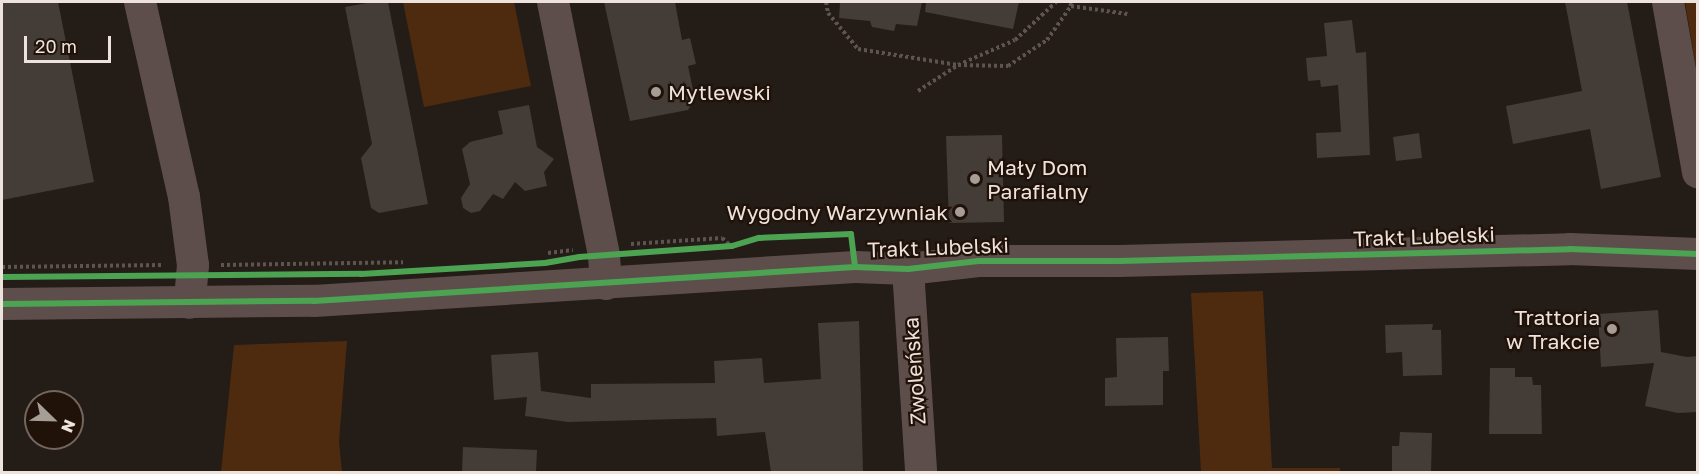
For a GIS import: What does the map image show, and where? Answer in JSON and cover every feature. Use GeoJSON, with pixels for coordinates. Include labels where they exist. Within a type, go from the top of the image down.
{"type":"FeatureCollection","features":[{"type":"Feature","properties":{"kind":"street"},"geometry":{"type":"LineString","coordinates":[[140,2],[184,197],[193,265],[190,303]]}},
{"type":"Feature","properties":{"kind":"street"},"geometry":{"type":"LineString","coordinates":[[553,2],[604,262]]}},
{"type":"Feature","properties":{"kind":"street"},"geometry":{"type":"LineString","coordinates":[[1668,2],[1698,172]]}},
{"type":"Feature","properties":{"kind":"street","name":"Trakt Lubelski"},"geometry":{"type":"LineString","coordinates":[[2,304],[314,301],[604,262],[908,269],[979,261],[1120,261],[1570,249],[1698,254]]}},
{"type":"Feature","properties":{"kind":"street","name":"Zwoleńska"},"geometry":{"type":"LineString","coordinates":[[908,269],[921,472]]}},
{"type":"Feature","properties":{"kind":"path"},"geometry":{"type":"LineString","coordinates":[[826,2],[828,13],[858,49],[958,65],[1008,66],[1047,40],[1070,4],[1127,14]]}},
{"type":"Feature","properties":{"kind":"path"},"geometry":{"type":"LineString","coordinates":[[918,91],[958,65],[1015,40],[1056,2]]}},
{"type":"Feature","properties":{"kind":"path"},"geometry":{"type":"LineString","coordinates":[[567,259],[604,262],[722,238],[732,246]]}},
{"type":"Feature","properties":{"kind":"path"},"geometry":{"type":"LineString","coordinates":[[722,247],[741,243]]}},
{"type":"Feature","properties":{"kind":"path"},"geometry":{"type":"LineString","coordinates":[[543,254],[604,262]]}},
{"type":"Feature","properties":{"kind":"path"},"geometry":{"type":"LineString","coordinates":[[2,267],[406,262]]}},
{"type":"Feature","properties":{"kind":"shaded area"},"geometry":{"type":"Polygon","coordinates":[[[403,2],[514,2],[531,86],[424,107],[403,2]]]}},
{"type":"Feature","properties":{"kind":"shaded area"},"geometry":{"type":"Polygon","coordinates":[[[1685,2],[1697,2],[1697,73],[1685,2]]]}},
{"type":"Feature","properties":{"kind":"shaded area"},"geometry":{"type":"Polygon","coordinates":[[[1263,291],[1272,468],[1340,468],[1340,472],[1201,472],[1191,293],[1263,291]]]}},
{"type":"Feature","properties":{"kind":"shaded area"},"geometry":{"type":"Polygon","coordinates":[[[347,341],[339,442],[342,472],[221,472],[234,345],[347,341]]]}},
{"type":"Feature","properties":{"kind":"building"},"geometry":{"type":"Polygon","coordinates":[[[2,2],[58,2],[94,182],[2,200],[2,2]]]}},
{"type":"Feature","properties":{"kind":"building"},"geometry":{"type":"Polygon","coordinates":[[[388,2],[428,204],[379,213],[371,208],[361,158],[372,144],[345,7],[388,2]]]}},
{"type":"Feature","properties":{"kind":"building"},"geometry":{"type":"Polygon","coordinates":[[[604,2],[675,2],[682,40],[690,38],[696,64],[688,66],[695,99],[688,110],[630,121],[604,2]]]}},
{"type":"Feature","properties":{"kind":"building"},"geometry":{"type":"Polygon","coordinates":[[[840,2],[922,2],[917,26],[896,24],[894,31],[872,27],[870,21],[839,18],[840,2]]]}},
{"type":"Feature","properties":{"kind":"building"},"geometry":{"type":"Polygon","coordinates":[[[926,2],[1019,2],[1013,29],[925,12],[926,2]]]}},
{"type":"Feature","properties":{"kind":"building"},"geometry":{"type":"Polygon","coordinates":[[[1565,2],[1627,2],[1661,177],[1601,189],[1590,129],[1513,144],[1506,106],[1582,91],[1565,2]]]}},
{"type":"Feature","properties":{"kind":"building"},"geometry":{"type":"Polygon","coordinates":[[[1352,20],[1356,53],[1366,52],[1370,155],[1317,158],[1316,133],[1341,132],[1338,85],[1321,87],[1320,80],[1308,81],[1306,58],[1327,56],[1324,23],[1352,20]]]}},
{"type":"Feature","properties":{"kind":"building"},"geometry":{"type":"Polygon","coordinates":[[[529,105],[537,147],[554,159],[544,172],[547,186],[525,191],[515,182],[503,199],[493,194],[480,211],[471,213],[463,208],[461,198],[470,184],[462,149],[470,142],[503,134],[498,111],[529,105]]]}},
{"type":"Feature","properties":{"kind":"building"},"geometry":{"type":"Polygon","coordinates":[[[1419,133],[1422,158],[1396,161],[1393,137],[1419,133]]]}},
{"type":"Feature","properties":{"kind":"building","name":"Mały Dom Parafialny"},"geometry":{"type":"Polygon","coordinates":[[[1002,135],[1004,222],[949,223],[946,136],[1002,135]]]}},
{"type":"Feature","properties":{"kind":"building"},"geometry":{"type":"Polygon","coordinates":[[[1658,310],[1661,352],[1687,357],[1698,356],[1698,412],[1678,413],[1645,406],[1654,363],[1601,367],[1598,314],[1658,310]]]}},
{"type":"Feature","properties":{"kind":"building"},"geometry":{"type":"Polygon","coordinates":[[[859,321],[863,472],[771,472],[765,432],[717,436],[716,418],[568,422],[525,416],[527,397],[494,400],[491,355],[538,352],[541,391],[591,398],[591,384],[715,383],[714,361],[762,358],[764,383],[821,379],[818,323],[859,321]]]}},
{"type":"Feature","properties":{"kind":"building"},"geometry":{"type":"Polygon","coordinates":[[[1433,324],[1432,330],[1441,330],[1442,375],[1403,376],[1402,352],[1386,353],[1385,325],[1433,324]]]}},
{"type":"Feature","properties":{"kind":"building"},"geometry":{"type":"Polygon","coordinates":[[[1168,337],[1169,371],[1163,371],[1163,405],[1105,406],[1105,378],[1117,377],[1116,338],[1168,337]]]}},
{"type":"Feature","properties":{"kind":"building"},"geometry":{"type":"Polygon","coordinates":[[[1490,368],[1515,368],[1515,377],[1532,377],[1533,385],[1541,385],[1542,434],[1489,434],[1490,368]]]}},
{"type":"Feature","properties":{"kind":"building"},"geometry":{"type":"Polygon","coordinates":[[[1400,432],[1432,433],[1431,472],[1392,472],[1392,446],[1399,446],[1400,432]]]}},
{"type":"Feature","properties":{"kind":"building"},"geometry":{"type":"Polygon","coordinates":[[[463,447],[537,450],[536,472],[462,472],[463,447]]]}},
{"type":"Feature","properties":{"kind":"cycle path"},"geometry":{"type":"LineString","coordinates":[[2,277],[361,274],[545,263],[579,257],[732,246],[759,238],[851,234],[855,267]]}},
{"type":"Feature","properties":{"kind":"cycle path"},"geometry":{"type":"LineString","coordinates":[[2,304],[314,301],[855,267],[908,269],[979,261],[1120,261],[1570,249],[1698,254]]}},
{"type":"Feature","properties":{"kind":"place","name":"Mytlewski"},"geometry":{"type":"Point","coordinates":[656,92]}},
{"type":"Feature","properties":{"kind":"place","name":"Mały Dom Parafialny"},"geometry":{"type":"Point","coordinates":[975,179]}},
{"type":"Feature","properties":{"kind":"place","name":"Wygodny Warzywniak"},"geometry":{"type":"Point","coordinates":[960,212]}},
{"type":"Feature","properties":{"kind":"place","name":"Trattoria w Trakcie"},"geometry":{"type":"Point","coordinates":[1612,329]}}]}
